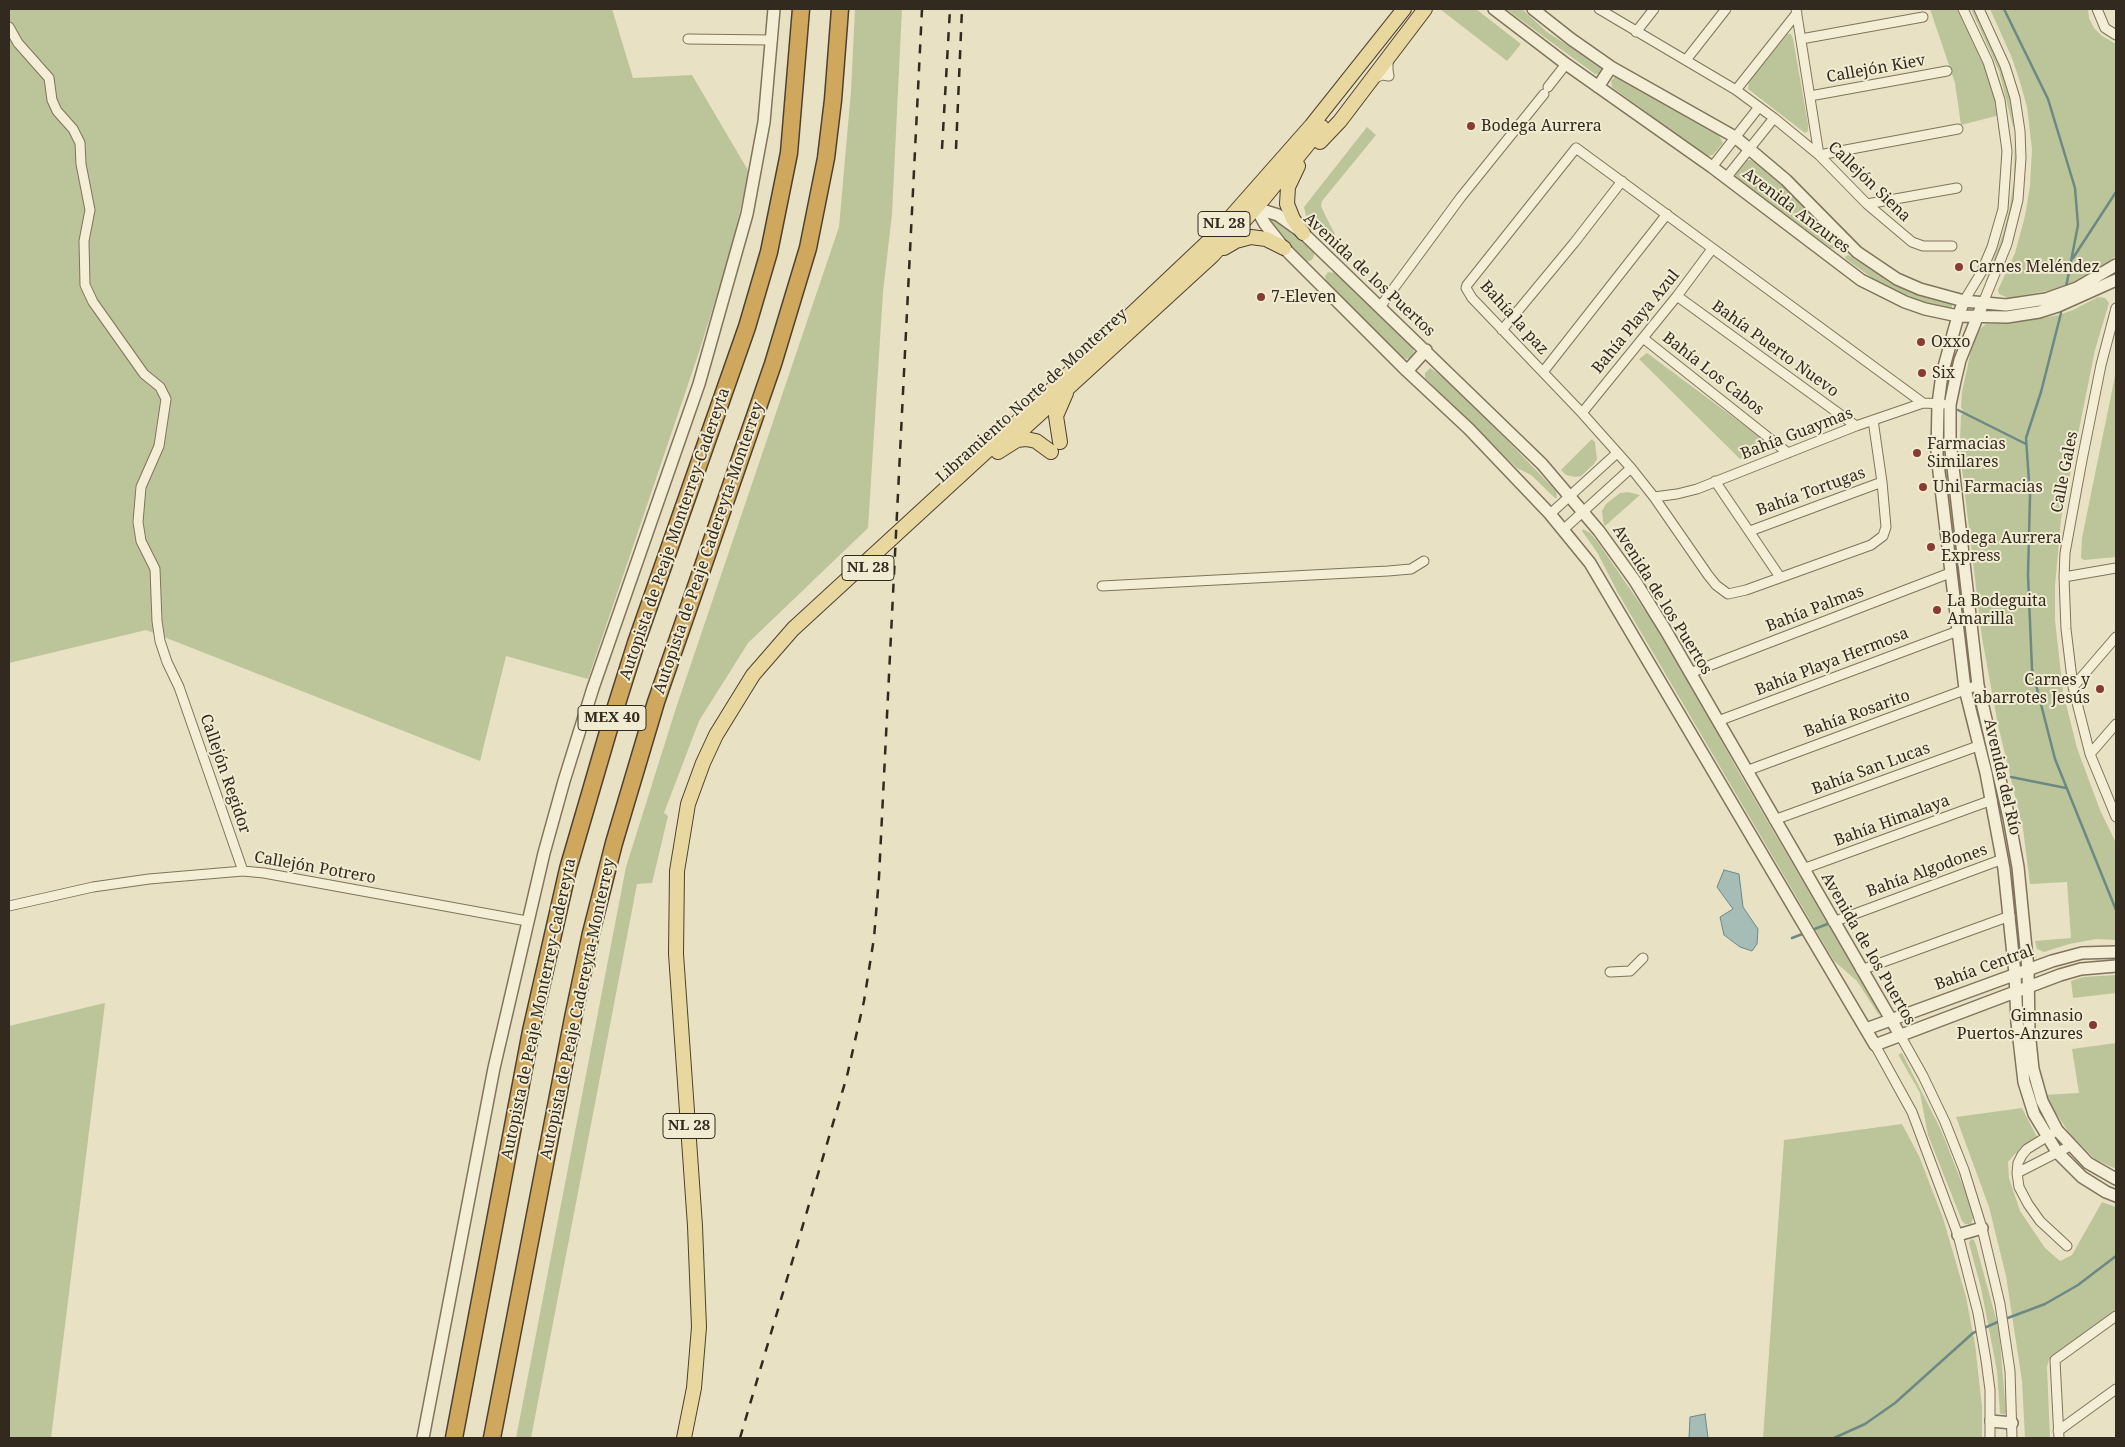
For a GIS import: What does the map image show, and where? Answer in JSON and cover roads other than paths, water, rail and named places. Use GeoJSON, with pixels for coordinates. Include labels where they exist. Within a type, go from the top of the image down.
{"type":"FeatureCollection","features":[{"type":"Feature","properties":{"kind":"highway","name":"Autopista de Peaje Monterrey-Cadereyta"},"geometry":{"type":"LineString","coordinates":[[454,1438],[531,1031],[568,869],[636,643],[747,327],[769,252],[789,153],[801,9]]}},
{"type":"Feature","properties":{"kind":"highway","name":"Autopista de Peaje Cadereyta-Monterrey"},"geometry":{"type":"LineString","coordinates":[[492,1438],[573,1018],[591,932],[614,843],[667,668],[773,364],[808,248],[826,158],[833,100],[840,9]]}},
{"type":"Feature","properties":{"kind":"main road","name":"Libramiento Norte de Monterrey"},"geometry":{"type":"LineString","coordinates":[[684,1438],[694,1388],[699,1327],[693,1188],[676,954],[678,871],[688,804],[716,735],[740,692],[777,645],[1214,236],[1318,128],[1413,9]]}},
{"type":"Feature","properties":{"kind":"main road"},"geometry":{"type":"LineString","coordinates":[[1290,183],[1326,134],[1340,121],[1425,9]]}},
{"type":"Feature","properties":{"kind":"main road","name":"Libramiento Norte de Monterrey"},"geometry":{"type":"LineString","coordinates":[[1318,128],[1402,11]]}},
{"type":"Feature","properties":{"kind":"main road"},"geometry":{"type":"LineString","coordinates":[[1168,278],[1191,264],[1241,216],[1256,208],[1259,196],[1318,128],[1354,102]]}},
{"type":"Feature","properties":{"kind":"main road"},"geometry":{"type":"LineString","coordinates":[[1303,232],[1293,219],[1287,204],[1290,183],[1318,128]]}},
{"type":"Feature","properties":{"kind":"main road","name":"Libramiento Norte de Monterrey"},"geometry":{"type":"LineString","coordinates":[[687,814],[693,806],[709,764],[732,716],[757,678],[784,645],[852,581],[998,452],[1213,255],[1256,208]]}},
{"type":"Feature","properties":{"kind":"main road"},"geometry":{"type":"LineString","coordinates":[[1213,255],[1230,244],[1251,237],[1266,239],[1284,248]]}},
{"type":"Feature","properties":{"kind":"main road"},"geometry":{"type":"LineString","coordinates":[[998,452],[1017,440],[1026,439],[1055,447],[1056,416],[1070,386]]}},
{"type":"Feature","properties":{"kind":"street"},"geometry":{"type":"LineString","coordinates":[[423,1438],[494,1068],[527,920],[571,758],[699,384],[747,214],[764,122],[774,9]]}},
{"type":"Feature","properties":{"kind":"street","name":"Avenida Anzures"},"geometry":{"type":"LineString","coordinates":[[1494,9],[1566,64],[1712,167],[1861,280],[1898,299],[1925,309],[1958,316],[2006,317],[2039,312],[2084,296],[2116,280]]}},
{"type":"Feature","properties":{"kind":"street","name":"Callejón Siena"},"geometry":{"type":"LineString","coordinates":[[1599,9],[1736,90],[1774,118],[1819,155],[1867,204],[1912,242],[1923,246],[1952,246]]}},
{"type":"Feature","properties":{"kind":"street"},"geometry":{"type":"LineString","coordinates":[[1636,32],[1654,9]]}},
{"type":"Feature","properties":{"kind":"street"},"geometry":{"type":"LineString","coordinates":[[1686,60],[1726,9]]}},
{"type":"Feature","properties":{"kind":"street"},"geometry":{"type":"LineString","coordinates":[[1963,9],[1988,62],[2000,100],[2006,134],[2006,179],[2003,209],[1992,247],[1981,273],[1964,301]]}},
{"type":"Feature","properties":{"kind":"street"},"geometry":{"type":"LineString","coordinates":[[1979,9],[2005,66],[2015,98],[2020,131],[2021,158],[2018,200],[2007,244],[1982,303]]}},
{"type":"Feature","properties":{"kind":"street"},"geometry":{"type":"LineString","coordinates":[[2097,9],[2105,28],[2116,35]]}},
{"type":"Feature","properties":{"kind":"street","name":"Avenida Anzures"},"geometry":{"type":"LineString","coordinates":[[1536,10],[1611,67],[1735,137],[1786,180],[1848,243],[1876,266],[1897,279],[1920,289],[1964,301],[2006,305],[2046,299],[2077,288],[2116,264]]}},
{"type":"Feature","properties":{"kind":"street"},"geometry":{"type":"LineString","coordinates":[[1796,11],[1819,155],[1958,129]]}},
{"type":"Feature","properties":{"kind":"street"},"geometry":{"type":"LineString","coordinates":[[1736,90],[1796,11]]}},
{"type":"Feature","properties":{"kind":"street"},"geometry":{"type":"LineString","coordinates":[[1801,39],[1923,17]]}},
{"type":"Feature","properties":{"kind":"street","name":"Callejón Regidor"},"geometry":{"type":"LineString","coordinates":[[9,26],[18,43],[49,78],[52,100],[57,111],[73,129],[80,144],[81,164],[90,210],[84,241],[85,285],[92,302],[144,374],[160,387],[166,399],[159,446],[141,487],[138,522],[143,547],[156,569],[157,621],[166,662],[179,687],[243,871]]}},
{"type":"Feature","properties":{"kind":"street"},"geometry":{"type":"LineString","coordinates":[[688,39],[772,40]]}},
{"type":"Feature","properties":{"kind":"street"},"geometry":{"type":"LineString","coordinates":[[1380,306],[1461,197],[1566,64]]}},
{"type":"Feature","properties":{"kind":"street"},"geometry":{"type":"LineString","coordinates":[[1598,87],[1611,67]]}},
{"type":"Feature","properties":{"kind":"street","name":"Callejón Kiev"},"geometry":{"type":"LineString","coordinates":[[1810,96],[1947,71]]}},
{"type":"Feature","properties":{"kind":"street"},"geometry":{"type":"LineString","coordinates":[[1712,167],[1759,107]]}},
{"type":"Feature","properties":{"kind":"street"},"geometry":{"type":"LineString","coordinates":[[1726,178],[1774,118]]}},
{"type":"Feature","properties":{"kind":"street"},"geometry":{"type":"LineString","coordinates":[[2006,134],[2020,131]]}},
{"type":"Feature","properties":{"kind":"street","name":"Bahía la paz"},"geometry":{"type":"LineString","coordinates":[[1872,420],[1882,482],[1886,526],[1883,536],[1871,544],[1737,593],[1728,594],[1708,575],[1654,497],[1630,468],[1582,413],[1502,330],[1466,288],[1471,278],[1576,148],[1923,403]]}},
{"type":"Feature","properties":{"kind":"street"},"geometry":{"type":"LineString","coordinates":[[1502,330],[1574,244],[1622,181]]}},
{"type":"Feature","properties":{"kind":"street"},"geometry":{"type":"LineString","coordinates":[[1867,204],[1957,188]]}},
{"type":"Feature","properties":{"kind":"street"},"geometry":{"type":"LineString","coordinates":[[1256,208],[1265,224],[1284,248],[1407,371],[1469,429],[1550,514],[1590,563],[1628,624],[1866,1029],[1912,1112],[1958,1235],[1978,1313],[1987,1367],[1991,1421],[1990,1438]]}},
{"type":"Feature","properties":{"kind":"street","name":"Avenida de los Puertos"},"geometry":{"type":"LineString","coordinates":[[1256,208],[1278,216],[1303,232],[1542,464],[1583,511],[1635,581],[1900,1035],[1923,1076],[1945,1122],[1964,1170],[1982,1228],[2000,1304],[2008,1354],[2012,1438]]}},
{"type":"Feature","properties":{"kind":"street"},"geometry":{"type":"LineString","coordinates":[[1543,372],[1667,214]]}},
{"type":"Feature","properties":{"kind":"street"},"geometry":{"type":"LineString","coordinates":[[1835,261],[1848,243]]}},
{"type":"Feature","properties":{"kind":"street","name":"Bahía Playa Azul"},"geometry":{"type":"LineString","coordinates":[[1582,413],[1712,249]]}},
{"type":"Feature","properties":{"kind":"street","name":"Bahía Puerto Nuevo"},"geometry":{"type":"LineString","coordinates":[[1676,296],[1856,426]]}},
{"type":"Feature","properties":{"kind":"street","name":"Avenida del Río"},"geometry":{"type":"LineString","coordinates":[[1964,301],[1942,374],[1938,404],[1937,455],[1965,689],[1992,800],[2004,864],[2017,992],[2020,1060],[2024,1082],[2034,1114],[2046,1137],[2057,1152],[2082,1177],[2116,1196]]}},
{"type":"Feature","properties":{"kind":"street","name":"Avenida del Río"},"geometry":{"type":"LineString","coordinates":[[1982,303],[1960,360],[1950,405],[1950,441],[1978,685],[2007,809],[2018,867],[2028,969],[2031,1052],[2037,1085],[2046,1109],[2057,1130],[2088,1163],[2116,1179]]}},
{"type":"Feature","properties":{"kind":"street","name":"Calle Gales"},"geometry":{"type":"LineString","coordinates":[[2116,308],[2101,366],[2082,460],[2065,553],[2064,577],[2066,629],[2073,687],[2090,754],[2116,814]]}},
{"type":"Feature","properties":{"kind":"street","name":"Bahía Los Cabos"},"geometry":{"type":"LineString","coordinates":[[1643,338],[1788,453]]}},
{"type":"Feature","properties":{"kind":"street"},"geometry":{"type":"LineString","coordinates":[[1407,371],[1426,350]]}},
{"type":"Feature","properties":{"kind":"street","name":"Bahía Guaymas"},"geometry":{"type":"LineString","coordinates":[[1654,497],[1677,494],[1716,482],[1856,426],[1923,403],[1950,405]]}},
{"type":"Feature","properties":{"kind":"street"},"geometry":{"type":"LineString","coordinates":[[1550,514],[1617,453]]}},
{"type":"Feature","properties":{"kind":"street"},"geometry":{"type":"LineString","coordinates":[[1564,530],[1630,468]]}},
{"type":"Feature","properties":{"kind":"street"},"geometry":{"type":"LineString","coordinates":[[1716,482],[1780,577]]}},
{"type":"Feature","properties":{"kind":"street","name":"Bahía Tortugas"},"geometry":{"type":"LineString","coordinates":[[1750,531],[1882,482]]}},
{"type":"Feature","properties":{"kind":"street"},"geometry":{"type":"LineString","coordinates":[[1102,586],[1388,571],[1411,569],[1424,561]]}},
{"type":"Feature","properties":{"kind":"street"},"geometry":{"type":"LineString","coordinates":[[2064,577],[2116,568]]}},
{"type":"Feature","properties":{"kind":"street","name":"Bahía Palmas"},"geometry":{"type":"LineString","coordinates":[[1690,673],[1950,573]]}},
{"type":"Feature","properties":{"kind":"street","name":"Bahía Playa Hermosa"},"geometry":{"type":"LineString","coordinates":[[1718,722],[1958,631]]}},
{"type":"Feature","properties":{"kind":"street"},"geometry":{"type":"LineString","coordinates":[[2073,687],[2116,637]]}},
{"type":"Feature","properties":{"kind":"street","name":"Bahía Rosarito"},"geometry":{"type":"LineString","coordinates":[[1746,771],[1978,685]]}},
{"type":"Feature","properties":{"kind":"street"},"geometry":{"type":"LineString","coordinates":[[2090,754],[2116,724]]}},
{"type":"Feature","properties":{"kind":"street","name":"Bahía San Lucas"},"geometry":{"type":"LineString","coordinates":[[1774,820],[1978,746]]}},
{"type":"Feature","properties":{"kind":"street","name":"Bahía Himalaya"},"geometry":{"type":"LineString","coordinates":[[1802,869],[1992,800]]}},
{"type":"Feature","properties":{"kind":"street"},"geometry":{"type":"LineString","coordinates":[[2004,864],[2018,867]]}},
{"type":"Feature","properties":{"kind":"street","name":"Bahía Algodones"},"geometry":{"type":"LineString","coordinates":[[1833,922],[2004,864]]}},
{"type":"Feature","properties":{"kind":"street","name":"Callejón Potrero"},"geometry":{"type":"LineString","coordinates":[[9,906],[93,887],[149,879],[243,871],[264,873],[527,920]]}},
{"type":"Feature","properties":{"kind":"street"},"geometry":{"type":"LineString","coordinates":[[1861,970],[2010,916]]}},
{"type":"Feature","properties":{"kind":"street","name":"Bahía Central"},"geometry":{"type":"LineString","coordinates":[[1866,1029],[2028,969],[2082,953],[2116,952]]}},
{"type":"Feature","properties":{"kind":"street"},"geometry":{"type":"LineString","coordinates":[[1610,972],[1630,971],[1643,958]]}},
{"type":"Feature","properties":{"kind":"street","name":"Bahía Central"},"geometry":{"type":"LineString","coordinates":[[1875,1045],[2081,969],[2116,966]]}},
{"type":"Feature","properties":{"kind":"street"},"geometry":{"type":"LineString","coordinates":[[2034,1114],[2046,1109]]}},
{"type":"Feature","properties":{"kind":"street"},"geometry":{"type":"LineString","coordinates":[[2057,1130],[2022,1155],[2018,1163],[2017,1173],[2019,1187],[2040,1222],[2067,1246]]}},
{"type":"Feature","properties":{"kind":"street"},"geometry":{"type":"LineString","coordinates":[[2017,1173],[2070,1146]]}},
{"type":"Feature","properties":{"kind":"street"},"geometry":{"type":"LineString","coordinates":[[1958,1235],[1982,1228]]}},
{"type":"Feature","properties":{"kind":"street"},"geometry":{"type":"LineString","coordinates":[[2059,1435],[2055,1360],[2116,1316]]}},
{"type":"Feature","properties":{"kind":"street"},"geometry":{"type":"LineString","coordinates":[[2059,1435],[2116,1389]]}},
{"type":"Feature","properties":{"kind":"street"},"geometry":{"type":"LineString","coordinates":[[1991,1421],[2012,1423]]}},
{"type":"Feature","properties":{"kind":"water"},"geometry":{"type":"Polygon","coordinates":[[[1724,870],[1739,874],[1743,907],[1758,929],[1757,944],[1752,951],[1740,947],[1724,935],[1720,917],[1733,909],[1717,887],[1724,870]]]}},
{"type":"Feature","properties":{"kind":"water"},"geometry":{"type":"Polygon","coordinates":[[[1705,1414],[1708,1438],[1689,1438],[1690,1417],[1705,1414]]]}},
{"type":"Feature","properties":{"kind":"waterway"},"geometry":{"type":"LineString","coordinates":[[2004,9],[2048,99],[2075,188],[2078,225],[2066,287]]}},
{"type":"Feature","properties":{"kind":"waterway"},"geometry":{"type":"LineString","coordinates":[[2073,258],[2116,192]]}},
{"type":"Feature","properties":{"kind":"waterway"},"geometry":{"type":"LineString","coordinates":[[2061,313],[2041,392],[2026,438],[2030,496],[2028,575],[2032,669],[2055,759],[2116,910]]}},
{"type":"Feature","properties":{"kind":"waterway"},"geometry":{"type":"LineString","coordinates":[[1958,410],[2026,444]]}},
{"type":"Feature","properties":{"kind":"waterway"},"geometry":{"type":"LineString","coordinates":[[2011,777],[2066,788]]}},
{"type":"Feature","properties":{"kind":"waterway"},"geometry":{"type":"LineString","coordinates":[[1812,930],[1830,923]]}},
{"type":"Feature","properties":{"kind":"waterway"},"geometry":{"type":"LineString","coordinates":[[1792,938],[1805,933]]}},
{"type":"Feature","properties":{"kind":"waterway"},"geometry":{"type":"LineString","coordinates":[[2005,1319],[2045,1304],[2078,1285],[2116,1256]]}},
{"type":"Feature","properties":{"kind":"waterway"},"geometry":{"type":"LineString","coordinates":[[1834,1438],[1865,1424],[1895,1403],[1973,1333],[2000,1321]]}},
{"type":"Feature","properties":{"kind":"railway"},"geometry":{"type":"LineString","coordinates":[[740,1438],[847,1076],[864,1001],[874,938],[879,877],[922,9]]}},
{"type":"Feature","properties":{"kind":"railway"},"geometry":{"type":"LineString","coordinates":[[942,149],[950,9]]}},
{"type":"Feature","properties":{"kind":"railway"},"geometry":{"type":"LineString","coordinates":[[956,149],[962,9]]}},
{"type":"Feature","properties":{"kind":"place","name":"Bodega Aurrera"},"geometry":{"type":"Point","coordinates":[1471,126]}},
{"type":"Feature","properties":{"kind":"place","name":"Carnes Meléndez"},"geometry":{"type":"Point","coordinates":[1959,267]}},
{"type":"Feature","properties":{"kind":"place","name":"7-Eleven"},"geometry":{"type":"Point","coordinates":[1261,297]}},
{"type":"Feature","properties":{"kind":"place","name":"Oxxo"},"geometry":{"type":"Point","coordinates":[1921,342]}},
{"type":"Feature","properties":{"kind":"place","name":"Six"},"geometry":{"type":"Point","coordinates":[1922,373]}},
{"type":"Feature","properties":{"kind":"place","name":"Farmacias Similares"},"geometry":{"type":"Point","coordinates":[1917,453]}},
{"type":"Feature","properties":{"kind":"place","name":"Uni Farmacias"},"geometry":{"type":"Point","coordinates":[1923,487]}},
{"type":"Feature","properties":{"kind":"place","name":"Bodega Aurrera Express"},"geometry":{"type":"Point","coordinates":[1931,547]}},
{"type":"Feature","properties":{"kind":"place","name":"La Bodeguita Amarilla"},"geometry":{"type":"Point","coordinates":[1937,610]}},
{"type":"Feature","properties":{"kind":"place","name":"Carnes y abarrotes Jesús"},"geometry":{"type":"Point","coordinates":[2100,689]}},
{"type":"Feature","properties":{"kind":"place","name":"Gimnasio Puertos-Anzures"},"geometry":{"type":"Point","coordinates":[2093,1025]}}]}
